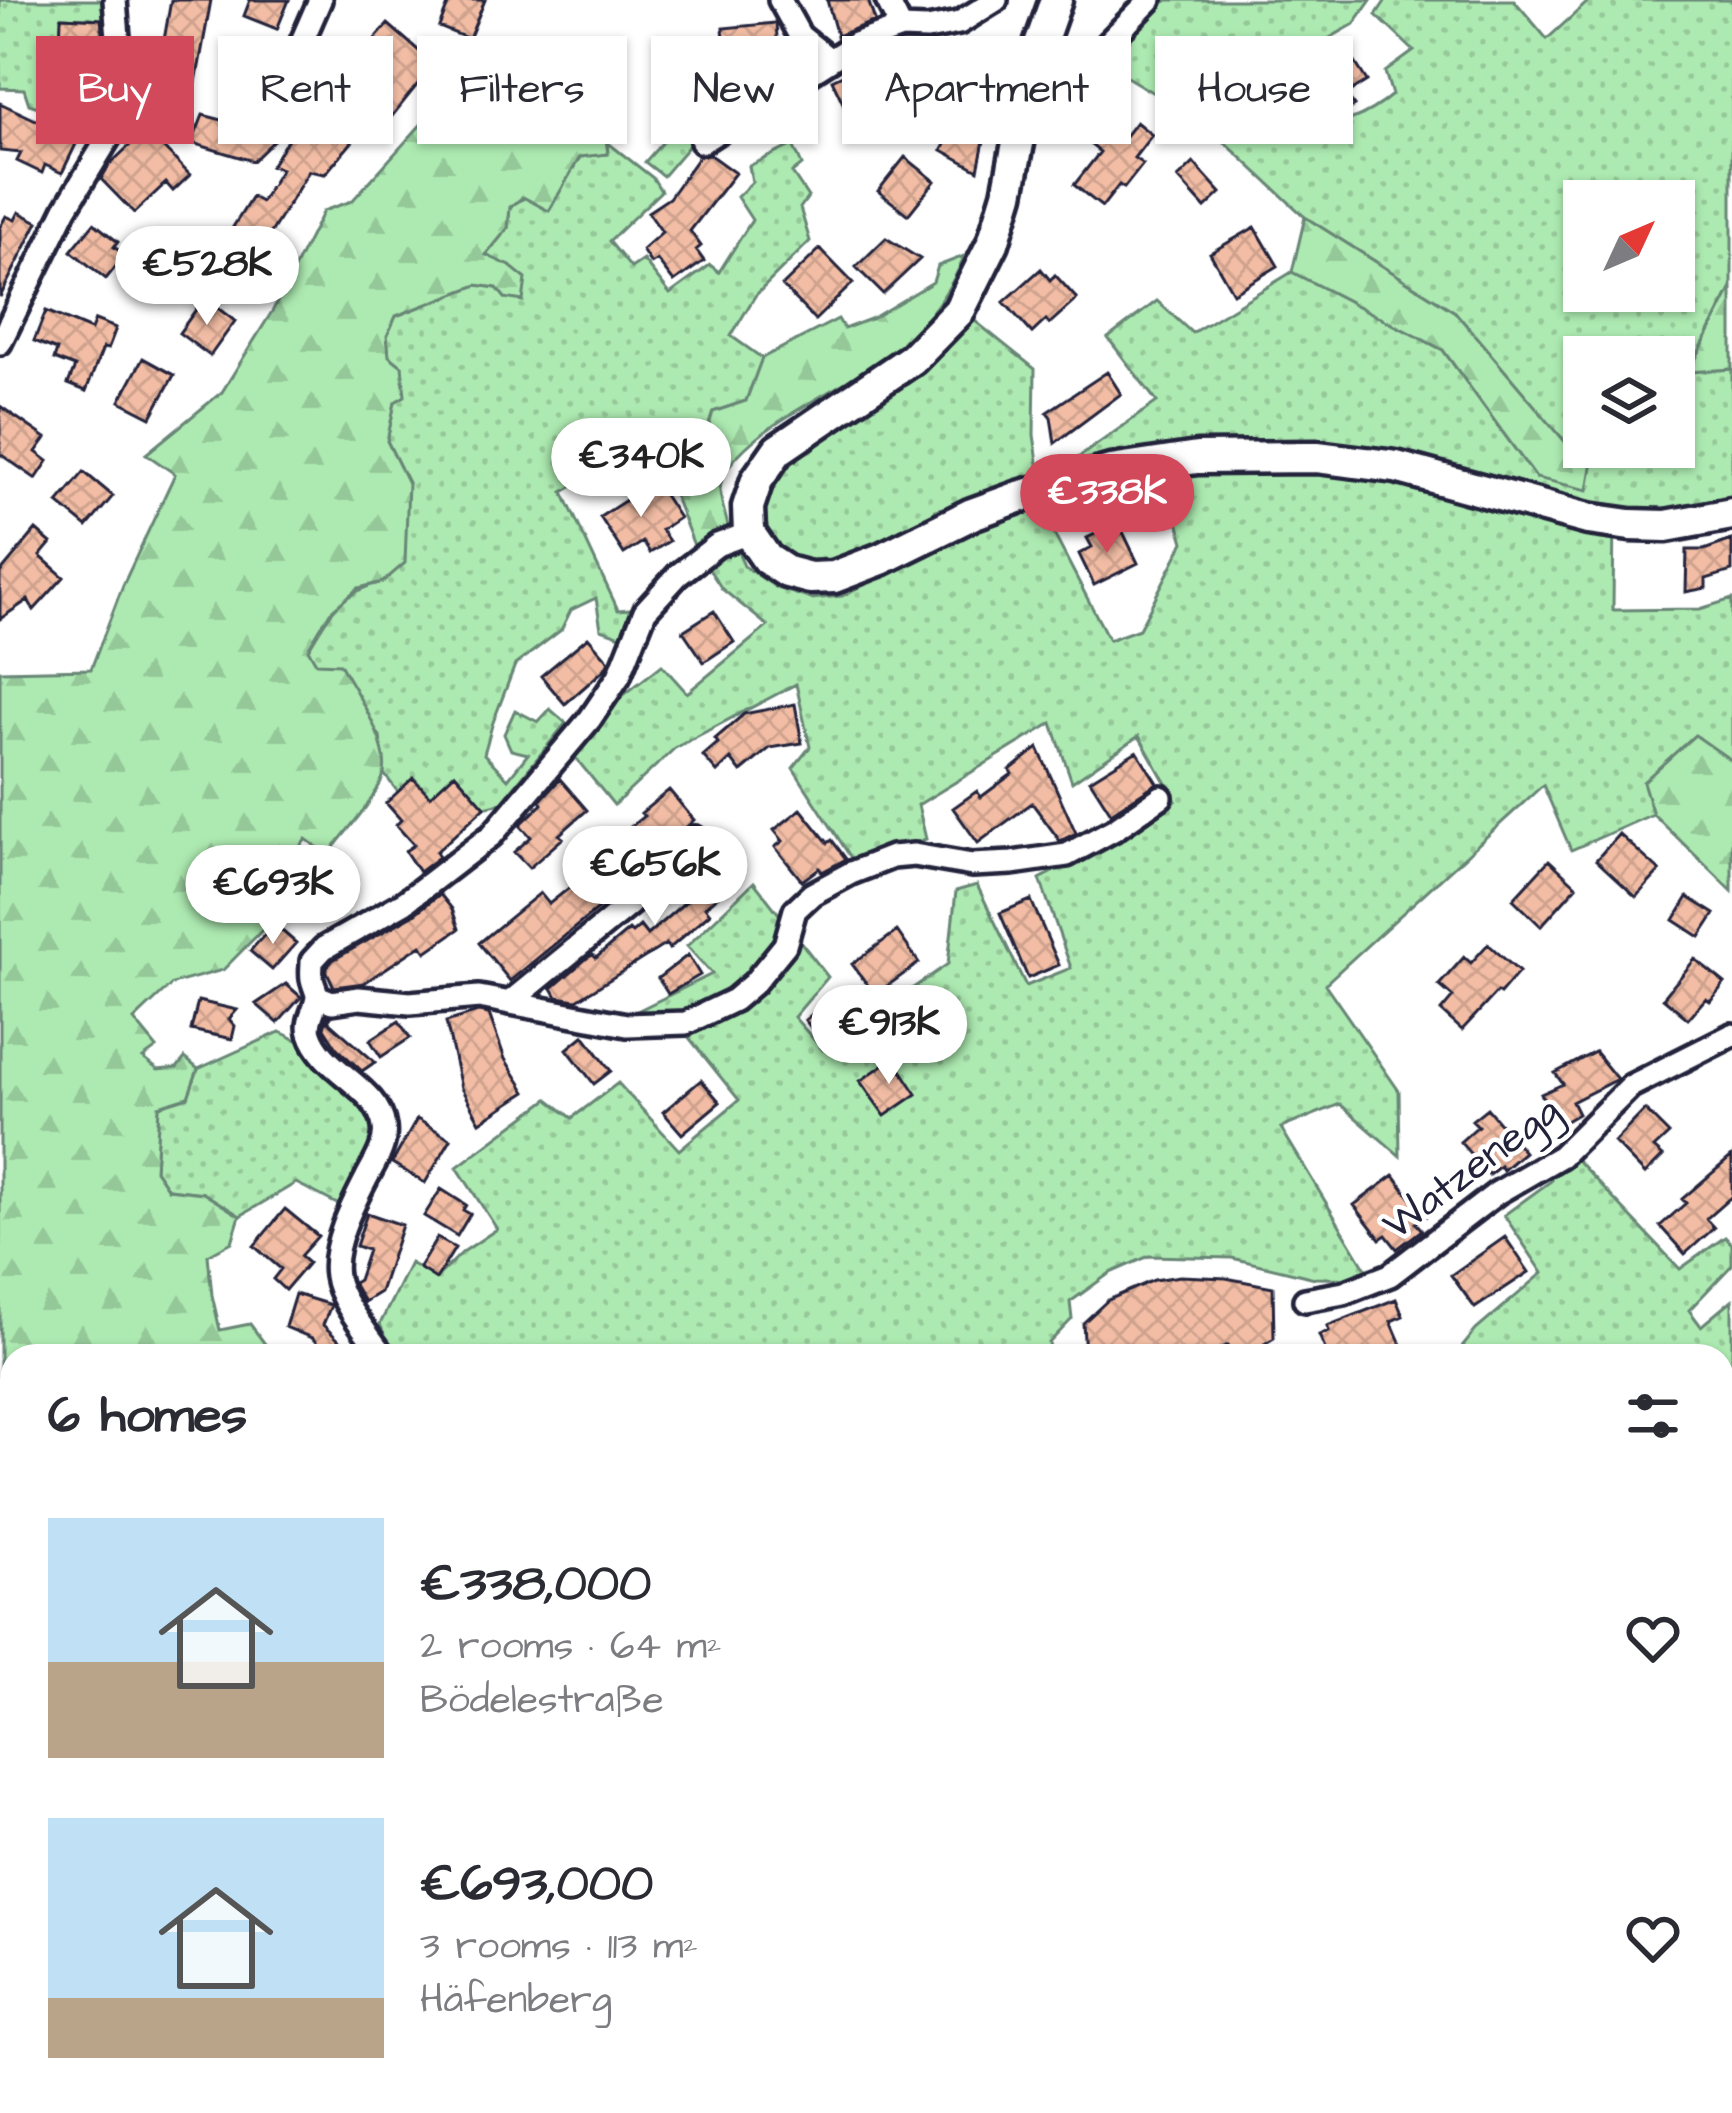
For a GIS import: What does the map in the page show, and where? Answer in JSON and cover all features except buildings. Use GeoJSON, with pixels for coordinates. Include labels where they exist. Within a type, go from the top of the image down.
{"type":"FeatureCollection","features":[{"type":"Feature","properties":{"kind":"main road"},"geometry":{"type":"LineString","coordinates":[[1043,36],[1056,0]]}},
{"type":"Feature","properties":{"kind":"main road"},"geometry":{"type":"LineString","coordinates":[[1018,144],[992,243],[959,311],[912,359],[778,450],[757,480],[748,507],[749,533],[767,559],[787,572],[834,577],[881,560],[972,514],[1068,481],[1197,458],[1282,455],[1396,467],[1588,519],[1630,525],[1666,526],[1732,514]]}},
{"type":"Feature","properties":{"kind":"street"},"geometry":{"type":"LineString","coordinates":[[0,343],[66,208],[109,137],[123,99],[115,0]]}},
{"type":"Feature","properties":{"kind":"street"},"geometry":{"type":"LineString","coordinates":[[305,36],[320,0]]}},
{"type":"Feature","properties":{"kind":"street"},"geometry":{"type":"LineString","coordinates":[[780,0],[800,36],[830,60]]}},
{"type":"Feature","properties":{"kind":"street"},"geometry":{"type":"LineString","coordinates":[[887,0],[902,28]]}},
{"type":"Feature","properties":{"kind":"street"},"geometry":{"type":"LineString","coordinates":[[818,68],[855,44],[902,28],[959,23],[996,0]]}},
{"type":"Feature","properties":{"kind":"street"},"geometry":{"type":"LineString","coordinates":[[1115,36],[1150,0]]}},
{"type":"Feature","properties":{"kind":"street"},"geometry":{"type":"LineString","coordinates":[[375,1344],[347,1304],[336,1276],[349,1213],[381,1149],[385,1130],[379,1110],[327,1058],[310,1032],[317,996],[312,961],[324,948],[404,902],[492,835],[619,676],[645,611],[678,574],[717,544],[749,533]]}},
{"type":"Feature","properties":{"kind":"street"},"geometry":{"type":"LineString","coordinates":[[317,996],[332,1002],[359,998],[410,1003],[460,997],[626,1025],[686,1023],[734,1000],[754,983],[785,945],[795,910],[812,894],[851,873],[892,856],[972,865],[1067,855],[1161,797]]}},
{"type":"Feature","properties":{"kind":"street"},"geometry":{"type":"LineString","coordinates":[[509,1004],[630,904],[695,838]]}},
{"type":"Feature","properties":{"kind":"street","name":"Watzenegg"},"geometry":{"type":"LineString","coordinates":[[1305,1300],[1344,1293],[1390,1275],[1497,1193],[1561,1156],[1630,1086],[1732,1035]]}},
{"type":"Feature","properties":{"kind":"green space"},"geometry":{"type":"Polygon","coordinates":[[[0,0],[106,0],[106,19],[62,17],[61,36],[36,36],[36,106],[29,104],[24,89],[0,88],[0,0]]]}},
{"type":"Feature","properties":{"kind":"green space"},"geometry":{"type":"Polygon","coordinates":[[[1168,0],[1371,0],[1354,24],[1333,36],[1155,36],[1155,94],[1131,80],[1131,36],[1123,36],[1139,18],[1168,0]]]}},
{"type":"Feature","properties":{"kind":"green space"},"geometry":{"type":"Polygon","coordinates":[[[1386,0],[1514,0],[1547,39],[1590,0],[1732,0],[1732,288],[1695,359],[1695,336],[1563,336],[1563,439],[1455,312],[1305,217],[1227,144],[1353,144],[1353,119],[1392,95],[1385,72],[1414,51],[1376,15],[1386,0]]]}},
{"type":"Feature","properties":{"kind":"green space"},"geometry":{"type":"Polygon","coordinates":[[[417,129],[417,144],[607,144],[608,154],[580,157],[549,211],[523,197],[510,207],[508,228],[486,255],[526,279],[523,301],[505,298],[497,288],[477,285],[396,316],[387,336],[389,356],[402,366],[405,396],[395,402],[387,441],[408,483],[405,563],[383,582],[358,588],[330,612],[308,649],[316,663],[340,664],[363,703],[383,750],[379,786],[328,855],[306,839],[288,863],[307,878],[223,970],[172,984],[134,1020],[157,1048],[143,1058],[158,1070],[177,1068],[185,1058],[198,1069],[188,1097],[159,1106],[155,1170],[168,1189],[203,1193],[240,1216],[232,1242],[208,1255],[212,1295],[220,1330],[250,1324],[265,1344],[0,1344],[0,671],[91,669],[123,585],[175,474],[146,454],[222,392],[273,310],[323,211],[352,201],[417,129]]]}},
{"type":"Feature","properties":{"kind":"green space"},"geometry":{"type":"Polygon","coordinates":[[[610,144],[653,178],[661,191],[609,241],[631,268],[643,260],[670,294],[710,265],[719,272],[752,220],[737,197],[752,182],[749,166],[793,145],[802,165],[792,173],[808,197],[800,208],[810,241],[755,296],[731,336],[762,358],[746,401],[713,412],[704,441],[683,450],[673,427],[563,492],[618,610],[631,609],[621,636],[601,629],[596,598],[571,610],[561,630],[515,665],[484,754],[508,779],[528,754],[511,750],[504,734],[515,710],[538,722],[550,709],[566,723],[501,803],[485,807],[455,773],[430,796],[414,778],[398,792],[384,774],[380,736],[308,649],[346,598],[383,582],[408,483],[387,441],[402,366],[389,356],[387,336],[396,316],[477,285],[497,288],[510,266],[485,256],[508,228],[510,207],[558,180],[580,157],[608,154],[610,144]]]}},
{"type":"Feature","properties":{"kind":"green space"},"geometry":{"type":"Polygon","coordinates":[[[661,144],[690,144],[663,176],[645,162],[661,144]]]}},
{"type":"Feature","properties":{"kind":"green space"},"geometry":{"type":"Polygon","coordinates":[[[1305,217],[1455,312],[1563,439],[1563,468],[1592,468],[1588,490],[1536,478],[1443,350],[1292,272],[1305,217]]]}},
{"type":"Feature","properties":{"kind":"green space"},"geometry":{"type":"Polygon","coordinates":[[[964,256],[942,298],[896,350],[763,433],[741,452],[726,471],[720,490],[728,527],[695,548],[668,479],[701,451],[713,412],[746,401],[762,358],[838,319],[844,329],[873,318],[933,282],[938,266],[964,256]]]}},
{"type":"Feature","properties":{"kind":"green space"},"geometry":{"type":"Polygon","coordinates":[[[1292,272],[1443,350],[1536,478],[1563,467],[1695,468],[1695,371],[1732,369],[1732,498],[1686,515],[1614,513],[1613,610],[1700,609],[1732,599],[1732,761],[1694,736],[1644,782],[1653,814],[1571,850],[1543,785],[1325,984],[1399,1091],[1400,1156],[1340,1104],[1281,1128],[1372,1279],[1315,1278],[1232,1258],[1149,1256],[1110,1273],[1070,1302],[1072,1319],[1049,1344],[388,1344],[380,1324],[410,1263],[436,1278],[497,1229],[457,1167],[548,1099],[572,1118],[618,1083],[679,1150],[739,1100],[675,1020],[629,1015],[712,974],[687,946],[754,882],[828,977],[794,1017],[823,1050],[948,964],[956,891],[977,885],[1026,986],[1071,968],[1040,879],[1176,801],[1139,736],[1072,782],[1052,723],[918,805],[926,839],[855,864],[793,768],[810,747],[796,684],[675,748],[614,805],[574,756],[621,697],[662,665],[687,693],[768,626],[722,589],[695,548],[728,527],[744,566],[777,588],[811,599],[842,596],[971,532],[1040,507],[1109,640],[1139,629],[1184,542],[1158,454],[1068,465],[1157,402],[1108,338],[1157,301],[1192,333],[1292,272]]]}},
{"type":"Feature","properties":{"kind":"green space"},"geometry":{"type":"Polygon","coordinates":[[[1732,288],[1732,369],[1695,372],[1695,360],[1732,288]]]}},
{"type":"Feature","properties":{"kind":"green space"},"geometry":{"type":"Polygon","coordinates":[[[970,317],[1035,369],[1034,435],[1040,475],[935,510],[933,517],[839,561],[801,561],[784,552],[771,537],[765,502],[787,461],[970,317]]]}},
{"type":"Feature","properties":{"kind":"green space"},"geometry":{"type":"Polygon","coordinates":[[[1695,735],[1732,761],[1732,891],[1653,814],[1643,782],[1695,735]]]}},
{"type":"Feature","properties":{"kind":"green space"},"geometry":{"type":"Polygon","coordinates":[[[280,1032],[308,1045],[370,1115],[371,1150],[341,1206],[296,1183],[240,1216],[203,1193],[168,1189],[155,1170],[159,1106],[188,1097],[198,1069],[280,1032]]]}},
{"type":"Feature","properties":{"kind":"green space"},"geometry":{"type":"Polygon","coordinates":[[[1574,1157],[1680,1269],[1725,1237],[1732,1244],[1732,1265],[1689,1310],[1701,1326],[1732,1300],[1732,1344],[1465,1344],[1543,1273],[1504,1215],[1551,1181],[1552,1172],[1574,1157]]]}}]}
